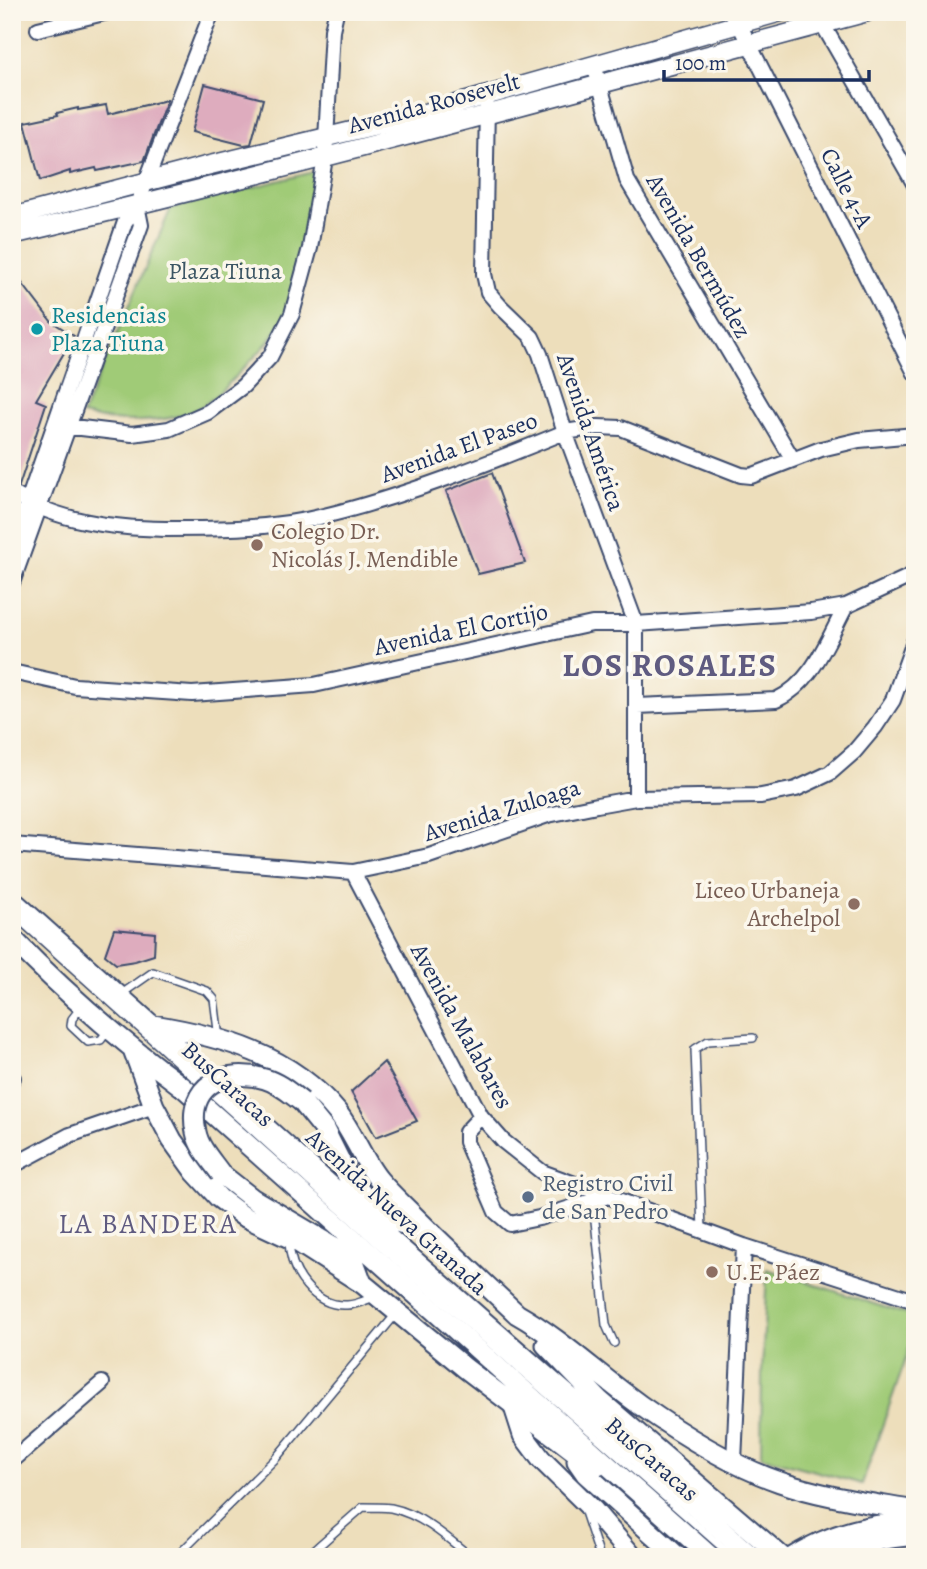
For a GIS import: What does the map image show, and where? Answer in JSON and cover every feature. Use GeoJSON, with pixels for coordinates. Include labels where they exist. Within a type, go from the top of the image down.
{"type":"FeatureCollection","features":[{"type":"Feature","properties":{"kind":"main road","name":"Avenida Nueva Granada"},"geometry":{"type":"LineString","coordinates":[[12,900],[400,1248],[751,1557]]}},
{"type":"Feature","properties":{"kind":"main road","name":"Avenida Nueva Granada"},"geometry":{"type":"LineString","coordinates":[[12,938],[82,1006],[134,1051],[184,1088],[711,1557]]}},
{"type":"Feature","properties":{"kind":"main road"},"geometry":{"type":"LineString","coordinates":[[152,1025],[219,1039],[271,1058],[320,1093],[346,1124],[379,1180],[430,1232],[517,1314],[600,1401],[782,1557]]}},
{"type":"Feature","properties":{"kind":"main road"},"geometry":{"type":"LineString","coordinates":[[134,1051],[154,1106],[172,1140],[195,1172],[219,1198],[243,1216],[288,1237],[370,1290],[569,1449],[616,1481],[633,1488]]}},
{"type":"Feature","properties":{"kind":"main road"},"geometry":{"type":"LineString","coordinates":[[370,1290],[355,1264],[341,1251],[253,1199],[221,1174],[204,1150],[195,1131],[197,1100],[207,1085],[226,1077],[263,1078],[286,1089],[302,1102],[324,1129],[347,1175],[392,1230],[400,1248]]}},
{"type":"Feature","properties":{"kind":"main road"},"geometry":{"type":"LineString","coordinates":[[347,1175],[400,1223],[430,1232]]}},
{"type":"Feature","properties":{"kind":"main road"},"geometry":{"type":"LineString","coordinates":[[314,1233],[342,1237],[376,1259]]}},
{"type":"Feature","properties":{"kind":"main road"},"geometry":{"type":"LineString","coordinates":[[517,1314],[544,1329],[662,1420],[734,1461],[778,1482],[841,1498],[915,1511]]}},
{"type":"Feature","properties":{"kind":"main road"},"geometry":{"type":"LineString","coordinates":[[514,1407],[523,1435],[541,1459],[581,1498],[633,1557]]}},
{"type":"Feature","properties":{"kind":"main road"},"geometry":{"type":"LineString","coordinates":[[569,1449],[586,1474],[678,1557]]}},
{"type":"Feature","properties":{"kind":"main road"},"geometry":{"type":"LineString","coordinates":[[793,1557],[812,1545],[861,1527],[886,1523],[912,1533]]}},
{"type":"Feature","properties":{"kind":"main road"},"geometry":{"type":"LineString","coordinates":[[830,1557],[856,1547],[912,1533]]}},
{"type":"Feature","properties":{"kind":"street"},"geometry":{"type":"LineString","coordinates":[[38,29],[108,12]]}},
{"type":"Feature","properties":{"kind":"street"},"geometry":{"type":"LineString","coordinates":[[12,583],[33,505],[61,426],[125,222],[137,205],[212,12]]}},
{"type":"Feature","properties":{"kind":"street"},"geometry":{"type":"LineString","coordinates":[[61,426],[132,434],[169,429],[208,412],[243,386],[270,357],[292,314],[310,248],[325,158],[332,30],[336,12]]}},
{"type":"Feature","properties":{"kind":"street","name":"Avenida Roosevelt"},"geometry":{"type":"LineString","coordinates":[[12,235],[325,158],[737,18],[781,12]]}},
{"type":"Feature","properties":{"kind":"street"},"geometry":{"type":"LineString","coordinates":[[800,12],[823,24],[915,185]]}},
{"type":"Feature","properties":{"kind":"street","name":"Avenida Roosevelt"},"geometry":{"type":"LineString","coordinates":[[12,217],[326,137],[487,104],[602,86],[867,12]]}},
{"type":"Feature","properties":{"kind":"street","name":"Calle 4-A"},"geometry":{"type":"LineString","coordinates":[[737,18],[915,373]]}},
{"type":"Feature","properties":{"kind":"street","name":"Avenida Bermúdez"},"geometry":{"type":"LineString","coordinates":[[594,65],[627,180],[792,458]]}},
{"type":"Feature","properties":{"kind":"street","name":"Avenida América"},"geometry":{"type":"LineString","coordinates":[[487,104],[484,274],[488,292],[532,337],[540,354],[565,432],[636,624],[636,798]]}},
{"type":"Feature","properties":{"kind":"street","name":"Avenida El Paseo"},"geometry":{"type":"LineString","coordinates":[[12,493],[33,505],[94,523],[138,528],[223,528],[300,521],[324,516],[425,485],[565,432],[598,427],[621,428],[741,475],[760,473],[792,458],[859,440],[915,435]]}},
{"type":"Feature","properties":{"kind":"street"},"geometry":{"type":"LineString","coordinates":[[12,547],[33,505]]}},
{"type":"Feature","properties":{"kind":"street","name":"Avenida El Cortijo"},"geometry":{"type":"LineString","coordinates":[[12,672],[75,686],[192,694],[314,685],[592,624],[636,624],[811,612],[846,606],[915,574]]}},
{"type":"Feature","properties":{"kind":"street"},"geometry":{"type":"LineString","coordinates":[[637,706],[776,699],[790,693],[803,683],[812,670],[846,606]]}},
{"type":"Feature","properties":{"kind":"street","name":"Avenida Zuloaga"},"geometry":{"type":"LineString","coordinates":[[16,846],[353,872],[429,856],[548,816],[636,798],[761,796],[796,789],[830,773],[854,752],[881,718],[892,700],[915,639]]}},
{"type":"Feature","properties":{"kind":"street","name":"Avenida Malabares"},"geometry":{"type":"LineString","coordinates":[[353,872],[481,1116],[503,1141],[542,1172],[744,1246],[915,1301]]}},
{"type":"Feature","properties":{"kind":"street"},"geometry":{"type":"LineString","coordinates":[[12,1166],[70,1135],[154,1106]]}},
{"type":"Feature","properties":{"kind":"street"},"geometry":{"type":"LineString","coordinates":[[481,1116],[466,1132],[466,1142],[496,1212],[510,1224],[539,1218],[608,1196]]}},
{"type":"Feature","properties":{"kind":"street"},"geometry":{"type":"LineString","coordinates":[[734,1461],[744,1246]]}},
{"type":"Feature","properties":{"kind":"street"},"geometry":{"type":"LineString","coordinates":[[12,1461],[102,1384]]}},
{"type":"Feature","properties":{"kind":"lane","name":"BusCaracas"},"geometry":{"type":"LineString","coordinates":[[12,913],[417,1279],[733,1557]]}},
{"type":"Feature","properties":{"kind":"lane"},"geometry":{"type":"LineString","coordinates":[[120,995],[153,972],[207,991],[214,999],[219,1039]]}},
{"type":"Feature","properties":{"kind":"lane"},"geometry":{"type":"LineString","coordinates":[[702,1231],[695,1049],[708,1041],[752,1038]]}},
{"type":"Feature","properties":{"kind":"lane"},"geometry":{"type":"LineString","coordinates":[[593,1201],[606,1325],[614,1343]]}},
{"type":"Feature","properties":{"kind":"lane"},"geometry":{"type":"LineString","coordinates":[[288,1237],[289,1257],[297,1275],[315,1293],[333,1304],[350,1306],[370,1290]]}},
{"type":"Feature","properties":{"kind":"lane"},"geometry":{"type":"LineString","coordinates":[[176,1557],[276,1458],[397,1313]]}},
{"type":"Feature","properties":{"kind":"lane"},"geometry":{"type":"LineString","coordinates":[[581,1498],[600,1557]]}},
{"type":"Feature","properties":{"kind":"lane"},"geometry":{"type":"LineString","coordinates":[[306,1557],[363,1507],[393,1508],[419,1519],[445,1535],[471,1557]]}},
{"type":"Feature","properties":{"kind":"lane","name":"BusCaracas"},"geometry":{"type":"LineString","coordinates":[[704,1530],[751,1557]]}},
{"type":"Feature","properties":{"kind":"green space","name":"Plaza Tiuna"},"geometry":{"type":"Polygon","coordinates":[[[317,171],[307,243],[287,312],[269,341],[245,367],[210,400],[185,414],[140,421],[82,415],[171,208],[317,171]]]}},
{"type":"Feature","properties":{"kind":"green space"},"geometry":{"type":"Polygon","coordinates":[[[767,1269],[915,1317],[915,1332],[862,1484],[761,1456],[767,1269]]]}},
{"type":"Feature","properties":{"kind":"building"},"geometry":{"type":"Polygon","coordinates":[[[205,84],[263,99],[251,144],[244,145],[192,132],[205,84]]]}},
{"type":"Feature","properties":{"kind":"building"},"geometry":{"type":"Polygon","coordinates":[[[167,100],[144,161],[97,171],[96,168],[70,174],[70,171],[40,181],[25,122],[78,108],[106,105],[108,114],[167,100]]]}},
{"type":"Feature","properties":{"kind":"building","name":"Residencias Plaza Tiuna"},"geometry":{"type":"Polygon","coordinates":[[[12,270],[51,321],[74,336],[36,400],[46,404],[19,486],[12,483],[12,270]]]}},
{"type":"Feature","properties":{"kind":"building"},"geometry":{"type":"Polygon","coordinates":[[[492,473],[525,563],[478,574],[446,491],[492,473]]]}},
{"type":"Feature","properties":{"kind":"building"},"geometry":{"type":"Polygon","coordinates":[[[114,929],[155,933],[154,955],[116,964],[105,955],[114,929]]]}},
{"type":"Feature","properties":{"kind":"building"},"geometry":{"type":"Polygon","coordinates":[[[384,1062],[417,1121],[376,1137],[351,1092],[384,1062]]]}},
{"type":"Feature","properties":{"kind":"place","name":"Residencias Plaza Tiuna"},"geometry":{"type":"Point","coordinates":[37,329]}},
{"type":"Feature","properties":{"kind":"place","name":"Colegio Dr. Nicolás J. Mendible"},"geometry":{"type":"Point","coordinates":[257,545]}},
{"type":"Feature","properties":{"kind":"place","name":"Liceo Urbaneja Archelpol"},"geometry":{"type":"Point","coordinates":[854,904]}},
{"type":"Feature","properties":{"kind":"place","name":"Registro Civil de San Pedro"},"geometry":{"type":"Point","coordinates":[528,1197]}},
{"type":"Feature","properties":{"kind":"place","name":"U.E. Páez"},"geometry":{"type":"Point","coordinates":[712,1272]}},
{"type":"Feature","properties":{"kind":"district","name":"LOS ROSALES"},"geometry":{"type":"Point","coordinates":[670,665]}},
{"type":"Feature","properties":{"kind":"district","name":"LA BANDERA"},"geometry":{"type":"Point","coordinates":[148,1223]}}]}
